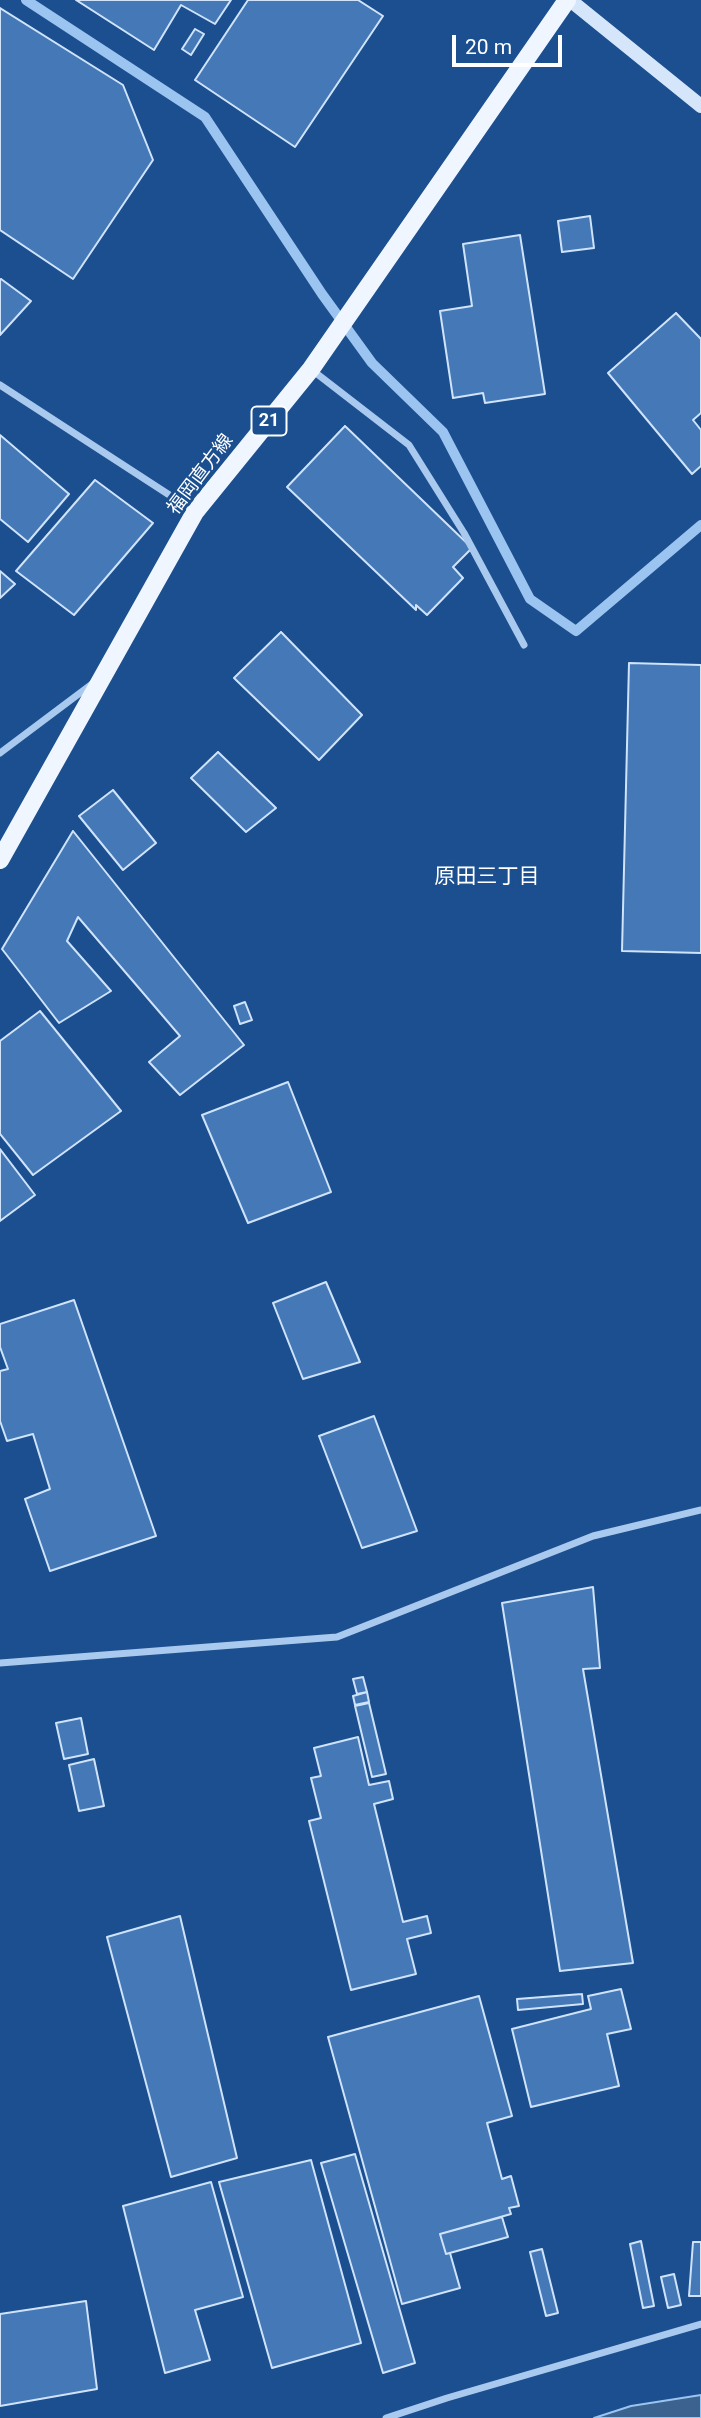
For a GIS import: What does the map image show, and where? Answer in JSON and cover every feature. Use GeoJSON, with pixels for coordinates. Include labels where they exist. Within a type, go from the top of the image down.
{"type":"FeatureCollection","features":[{"type":"Feature","properties":{"kind":"main road","name":"福岡直方線"},"geometry":{"type":"LineString","coordinates":[[0,860],[195,512],[311,369],[569,0]]}},
{"type":"Feature","properties":{"kind":"street"},"geometry":{"type":"LineString","coordinates":[[569,0],[701,106]]}},
{"type":"Feature","properties":{"kind":"street"},"geometry":{"type":"LineString","coordinates":[[311,369],[409,445],[464,533],[524,645]]}},
{"type":"Feature","properties":{"kind":"street"},"geometry":{"type":"LineString","coordinates":[[0,385],[195,512]]}},
{"type":"Feature","properties":{"kind":"street"},"geometry":{"type":"LineString","coordinates":[[0,753],[101,677]]}},
{"type":"Feature","properties":{"kind":"street"},"geometry":{"type":"LineString","coordinates":[[0,1663],[337,1637],[593,1536],[701,1510]]}},
{"type":"Feature","properties":{"kind":"street"},"geometry":{"type":"LineString","coordinates":[[386,2418],[701,2324]]}},
{"type":"Feature","properties":{"kind":"water"},"geometry":{"type":"Polygon","coordinates":[[[701,2395],[701,2418],[594,2418],[631,2406],[701,2395]]]}},
{"type":"Feature","properties":{"kind":"building"},"geometry":{"type":"Polygon","coordinates":[[[76,0],[231,0],[215,24],[181,5],[154,50],[76,0]]]}},
{"type":"Feature","properties":{"kind":"building"},"geometry":{"type":"Polygon","coordinates":[[[248,0],[358,0],[383,16],[295,147],[195,80],[248,0]]]}},
{"type":"Feature","properties":{"kind":"building"},"geometry":{"type":"Polygon","coordinates":[[[0,8],[123,85],[153,160],[73,279],[0,230],[0,8]]]}},
{"type":"Feature","properties":{"kind":"building"},"geometry":{"type":"Polygon","coordinates":[[[195,29],[204,34],[191,55],[182,49],[195,29]]]}},
{"type":"Feature","properties":{"kind":"building"},"geometry":{"type":"Polygon","coordinates":[[[590,216],[594,248],[562,252],[558,221],[590,216]]]}},
{"type":"Feature","properties":{"kind":"building"},"geometry":{"type":"Polygon","coordinates":[[[520,235],[545,394],[485,403],[483,393],[453,398],[440,311],[472,306],[463,244],[520,235]]]}},
{"type":"Feature","properties":{"kind":"building"},"geometry":{"type":"Polygon","coordinates":[[[0,280],[31,301],[0,335],[0,280]]]}},
{"type":"Feature","properties":{"kind":"building"},"geometry":{"type":"Polygon","coordinates":[[[676,313],[701,339],[701,413],[693,420],[701,430],[701,466],[692,474],[608,373],[676,313]]]}},
{"type":"Feature","properties":{"kind":"building"},"geometry":{"type":"Polygon","coordinates":[[[345,426],[472,548],[453,567],[463,578],[427,615],[416,605],[416,610],[287,487],[345,426]]]}},
{"type":"Feature","properties":{"kind":"building"},"geometry":{"type":"Polygon","coordinates":[[[0,435],[69,494],[28,542],[0,519],[0,435]]]}},
{"type":"Feature","properties":{"kind":"building"},"geometry":{"type":"Polygon","coordinates":[[[95,480],[153,523],[74,615],[16,571],[95,480]]]}},
{"type":"Feature","properties":{"kind":"building"},"geometry":{"type":"Polygon","coordinates":[[[0,571],[15,584],[0,598],[0,571]]]}},
{"type":"Feature","properties":{"kind":"building"},"geometry":{"type":"Polygon","coordinates":[[[281,632],[362,715],[319,760],[234,678],[281,632]]]}},
{"type":"Feature","properties":{"kind":"building"},"geometry":{"type":"Polygon","coordinates":[[[629,663],[701,665],[701,953],[622,951],[629,663]]]}},
{"type":"Feature","properties":{"kind":"building"},"geometry":{"type":"Polygon","coordinates":[[[218,752],[276,808],[246,832],[191,778],[218,752]]]}},
{"type":"Feature","properties":{"kind":"building"},"geometry":{"type":"Polygon","coordinates":[[[113,790],[156,843],[123,870],[79,816],[113,790]]]}},
{"type":"Feature","properties":{"kind":"building"},"geometry":{"type":"Polygon","coordinates":[[[73,831],[244,1045],[180,1095],[149,1062],[180,1036],[78,917],[67,941],[111,991],[59,1023],[2,949],[73,831]]]}},
{"type":"Feature","properties":{"kind":"building"},"geometry":{"type":"Polygon","coordinates":[[[245,1002],[252,1020],[240,1024],[234,1006],[245,1002]]]}},
{"type":"Feature","properties":{"kind":"building"},"geometry":{"type":"Polygon","coordinates":[[[40,1011],[121,1111],[33,1175],[0,1134],[0,1041],[40,1011]]]}},
{"type":"Feature","properties":{"kind":"building"},"geometry":{"type":"Polygon","coordinates":[[[288,1082],[331,1192],[248,1223],[202,1115],[288,1082]]]}},
{"type":"Feature","properties":{"kind":"building"},"geometry":{"type":"Polygon","coordinates":[[[0,1149],[35,1195],[0,1221],[0,1149]]]}},
{"type":"Feature","properties":{"kind":"building"},"geometry":{"type":"Polygon","coordinates":[[[326,1282],[360,1362],[303,1379],[273,1303],[326,1282]]]}},
{"type":"Feature","properties":{"kind":"building"},"geometry":{"type":"Polygon","coordinates":[[[74,1300],[156,1536],[50,1571],[25,1499],[50,1489],[33,1434],[7,1441],[0,1421],[0,1371],[8,1369],[0,1347],[0,1324],[74,1300]]]}},
{"type":"Feature","properties":{"kind":"building"},"geometry":{"type":"Polygon","coordinates":[[[374,1416],[417,1531],[362,1548],[319,1436],[374,1416]]]}},
{"type":"Feature","properties":{"kind":"building"},"geometry":{"type":"Polygon","coordinates":[[[593,1587],[600,1668],[583,1669],[633,1963],[560,1971],[502,1603],[593,1587]]]}},
{"type":"Feature","properties":{"kind":"building"},"geometry":{"type":"Polygon","coordinates":[[[363,1677],[367,1692],[357,1694],[353,1679],[363,1677]]]}},
{"type":"Feature","properties":{"kind":"building"},"geometry":{"type":"Polygon","coordinates":[[[367,1692],[369,1702],[355,1705],[353,1696],[367,1692]]]}},
{"type":"Feature","properties":{"kind":"building"},"geometry":{"type":"Polygon","coordinates":[[[369,1703],[386,1774],[372,1777],[355,1706],[369,1703]]]}},
{"type":"Feature","properties":{"kind":"building"},"geometry":{"type":"Polygon","coordinates":[[[81,1718],[88,1754],[64,1759],[56,1723],[81,1718]]]}},
{"type":"Feature","properties":{"kind":"building"},"geometry":{"type":"Polygon","coordinates":[[[358,1737],[369,1785],[389,1781],[393,1799],[374,1804],[403,1922],[427,1916],[431,1933],[407,1939],[416,1974],[351,1990],[309,1821],[321,1818],[311,1778],[321,1776],[314,1748],[358,1737]]]}},
{"type":"Feature","properties":{"kind":"building"},"geometry":{"type":"Polygon","coordinates":[[[94,1759],[104,1806],[79,1811],[69,1765],[94,1759]]]}},
{"type":"Feature","properties":{"kind":"building"},"geometry":{"type":"Polygon","coordinates":[[[180,1916],[237,2158],[171,2177],[107,1937],[180,1916]]]}},
{"type":"Feature","properties":{"kind":"building"},"geometry":{"type":"Polygon","coordinates":[[[621,1989],[631,2029],[607,2034],[619,2086],[531,2107],[512,2029],[591,2009],[588,1996],[621,1989]]]}},
{"type":"Feature","properties":{"kind":"building"},"geometry":{"type":"Polygon","coordinates":[[[582,1994],[583,2004],[518,2010],[517,1999],[582,1994]]]}},
{"type":"Feature","properties":{"kind":"building"},"geometry":{"type":"Polygon","coordinates":[[[479,1996],[512,2116],[487,2123],[502,2179],[511,2176],[519,2206],[509,2208],[511,2214],[440,2234],[446,2254],[450,2253],[460,2288],[402,2304],[328,2037],[479,1996]]]}},
{"type":"Feature","properties":{"kind":"building"},"geometry":{"type":"Polygon","coordinates":[[[355,2154],[415,2363],[383,2373],[321,2163],[355,2154]]]}},
{"type":"Feature","properties":{"kind":"building"},"geometry":{"type":"Polygon","coordinates":[[[311,2160],[361,2343],[272,2368],[219,2182],[311,2160]]]}},
{"type":"Feature","properties":{"kind":"building"},"geometry":{"type":"Polygon","coordinates":[[[211,2182],[243,2297],[195,2310],[210,2360],[165,2373],[123,2206],[211,2182]]]}},
{"type":"Feature","properties":{"kind":"building"},"geometry":{"type":"Polygon","coordinates":[[[502,2217],[508,2237],[446,2254],[440,2234],[502,2217]]]}},
{"type":"Feature","properties":{"kind":"building"},"geometry":{"type":"Polygon","coordinates":[[[641,2241],[654,2306],[643,2308],[630,2244],[641,2241]]]}},
{"type":"Feature","properties":{"kind":"building"},"geometry":{"type":"Polygon","coordinates":[[[693,2242],[701,2242],[701,2296],[689,2296],[693,2242]]]}},
{"type":"Feature","properties":{"kind":"building"},"geometry":{"type":"Polygon","coordinates":[[[542,2249],[558,2313],[546,2316],[530,2252],[542,2249]]]}},
{"type":"Feature","properties":{"kind":"building"},"geometry":{"type":"Polygon","coordinates":[[[674,2274],[681,2305],[668,2308],[661,2277],[674,2274]]]}},
{"type":"Feature","properties":{"kind":"building"},"geometry":{"type":"Polygon","coordinates":[[[86,2301],[97,2389],[0,2406],[0,2314],[86,2301]]]}},
{"type":"Feature","properties":{"kind":"waterway"},"geometry":{"type":"LineString","coordinates":[[26,0],[205,117],[322,294],[372,363],[443,432],[530,599],[576,631],[701,525]]}},
{"type":"Feature","properties":{"kind":"district","name":"原田三丁目"},"geometry":{"type":"Point","coordinates":[487,878]}}]}
